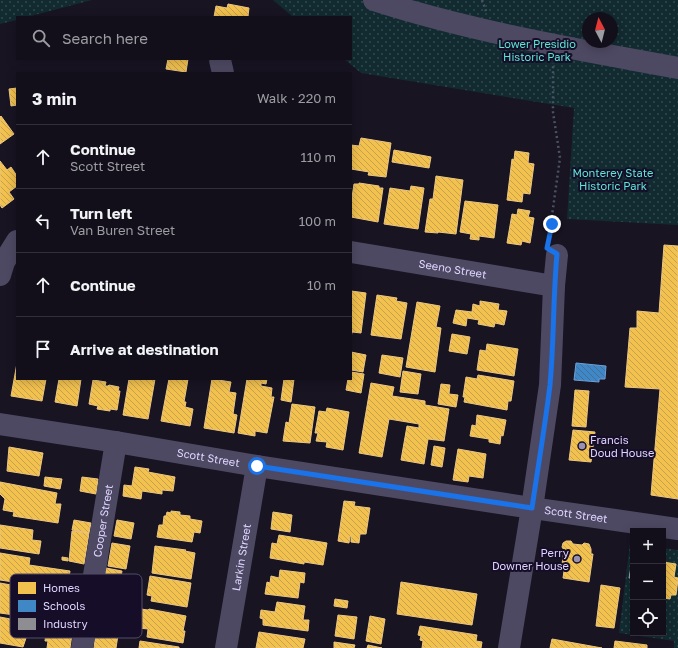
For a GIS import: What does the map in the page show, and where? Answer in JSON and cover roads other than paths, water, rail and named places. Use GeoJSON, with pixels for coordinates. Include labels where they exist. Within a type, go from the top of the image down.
{"type":"FeatureCollection","features":[{"type":"Feature","properties":{"kind":"street"},"geometry":{"type":"LineString","coordinates":[[374,0],[410,11],[494,32],[678,68]]}},
{"type":"Feature","properties":{"kind":"street"},"geometry":{"type":"LineString","coordinates":[[0,275],[4,262],[16,243]]}},
{"type":"Feature","properties":{"kind":"street","name":"Seeno Street"},"geometry":{"type":"LineString","coordinates":[[352,252],[554,286]]}},
{"type":"Feature","properties":{"kind":"street"},"geometry":{"type":"LineString","coordinates":[[509,648],[550,385],[554,286],[557,254]]}},
{"type":"Feature","properties":{"kind":"street","name":"Scott Street"},"geometry":{"type":"LineString","coordinates":[[0,424],[257,466],[678,529]]}},
{"type":"Feature","properties":{"kind":"street","name":"Cooper Street"},"geometry":{"type":"LineString","coordinates":[[94,574],[116,442]]}},
{"type":"Feature","properties":{"kind":"street","name":"Larkin Street"},"geometry":{"type":"LineString","coordinates":[[226,648],[257,466]]}},
{"type":"Feature","properties":{"kind":"street","name":"Cooper Street"},"geometry":{"type":"LineString","coordinates":[[82,648],[84,638]]}},
{"type":"Feature","properties":{"kind":"place","name":"Francis Doud House"},"geometry":{"type":"Point","coordinates":[582,446]}},
{"type":"Feature","properties":{"kind":"place","name":"Perry Downer House"},"geometry":{"type":"Point","coordinates":[577,559]}},
{"type":"Feature","properties":{"kind":"park label","name":"Lower Presidio Historic Park"},"geometry":{"type":"Point","coordinates":[537,50]}},
{"type":"Feature","properties":{"kind":"park label","name":"Monterey State Historic Park"},"geometry":{"type":"Point","coordinates":[613,179]}}]}
